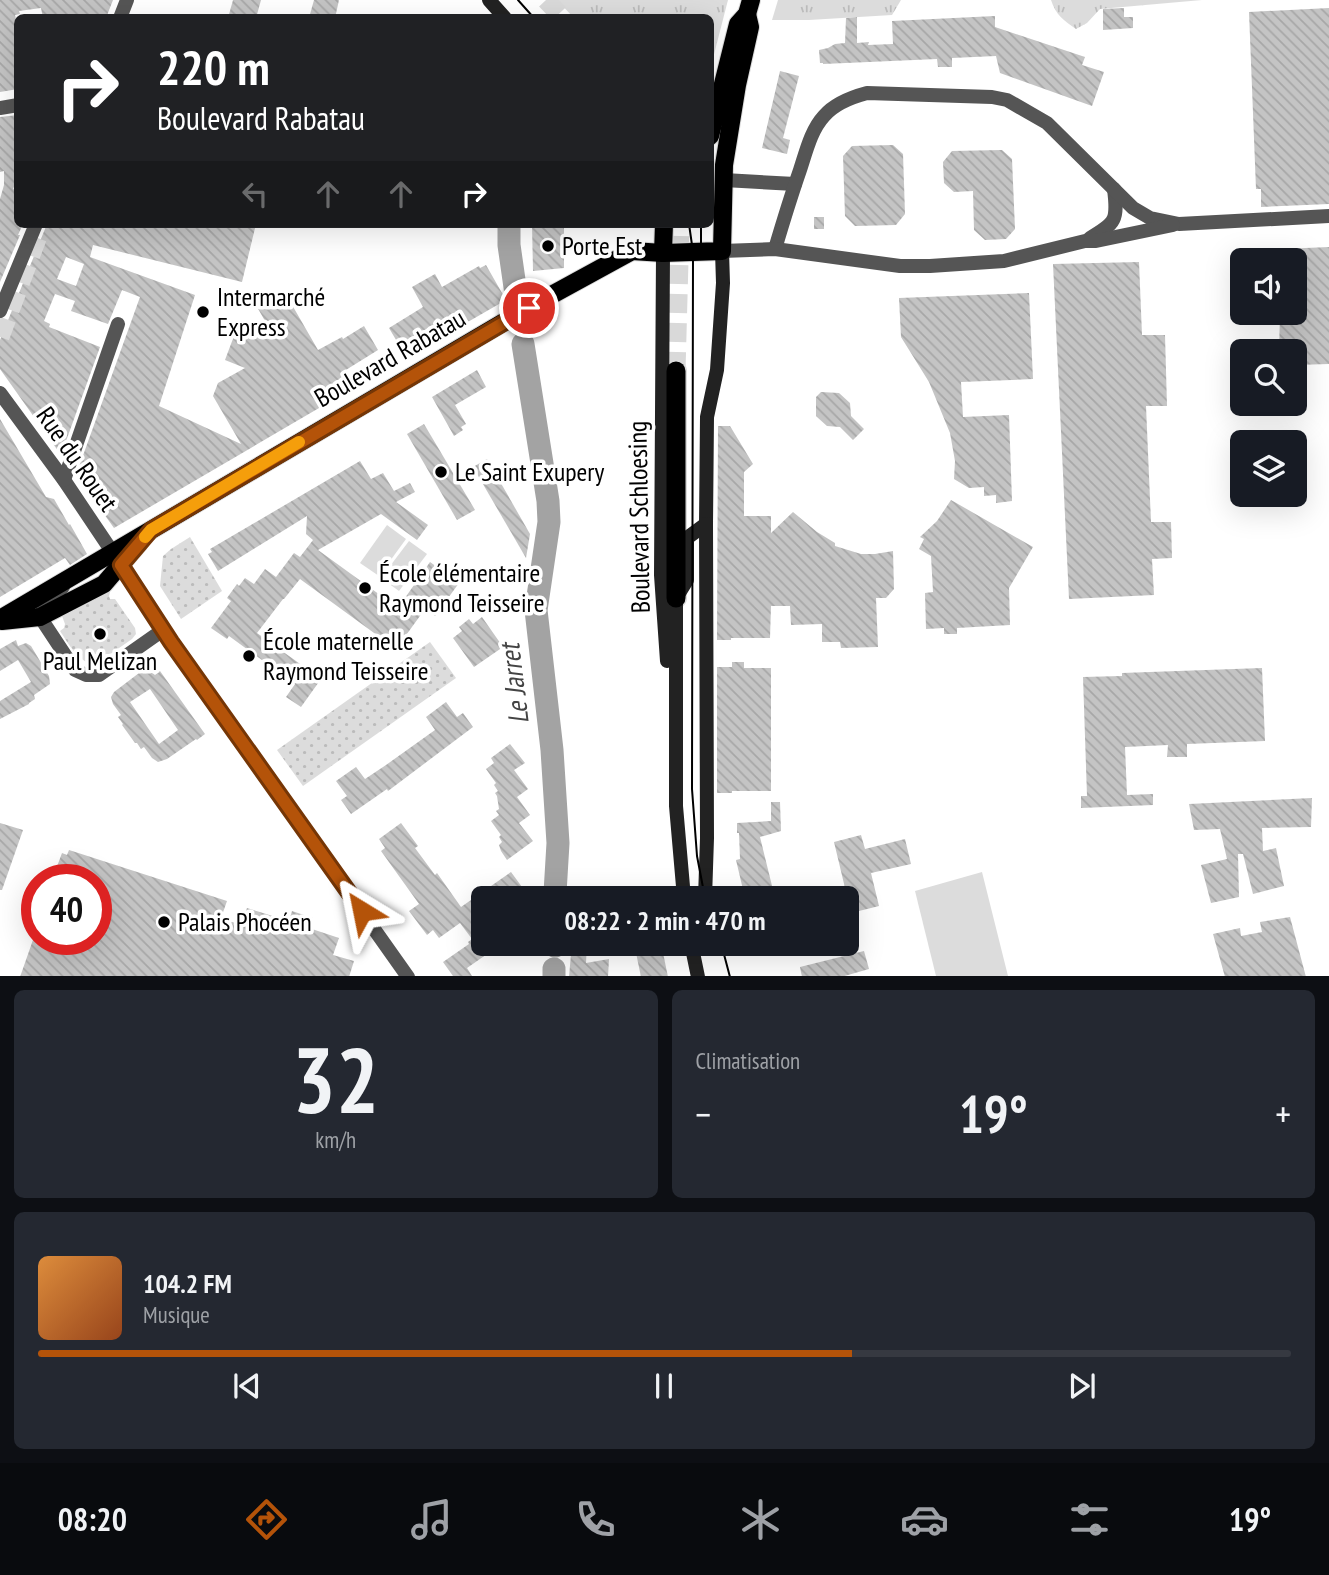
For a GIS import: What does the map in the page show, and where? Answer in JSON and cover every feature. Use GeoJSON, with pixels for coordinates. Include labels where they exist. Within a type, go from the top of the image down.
{"type":"FeatureCollection","features":[{"type":"Feature","properties":{"kind":"highway"},"geometry":{"type":"LineString","coordinates":[[676,370],[677,598]]}},
{"type":"Feature","properties":{"kind":"main road"},"geometry":{"type":"LineString","coordinates":[[489,0],[501,14]]}},
{"type":"Feature","properties":{"kind":"main road"},"geometry":{"type":"LineString","coordinates":[[714,120],[738,24],[749,7]]}},
{"type":"Feature","properties":{"kind":"main road"},"geometry":{"type":"LineString","coordinates":[[705,886],[707,417],[718,370],[723,283],[717,180],[724,164],[750,27],[749,7]]}},
{"type":"Feature","properties":{"kind":"main road"},"geometry":{"type":"LineString","coordinates":[[663,253],[664,228]]}},
{"type":"Feature","properties":{"kind":"main road","name":"Boulevard Rabatau"},"geometry":{"type":"LineString","coordinates":[[0,620],[40,617],[104,584],[117,559],[151,530],[520,313],[632,251],[722,251]]}},
{"type":"Feature","properties":{"kind":"main road","name":"Boulevard Schloesing"},"geometry":{"type":"LineString","coordinates":[[663,253],[661,575],[667,649],[667,754],[676,779]]}},
{"type":"Feature","properties":{"kind":"main road","name":"Boulevard Schloesing"},"geometry":{"type":"LineString","coordinates":[[683,886],[676,806],[677,598],[687,580],[687,538],[706,524]]}},
{"type":"Feature","properties":{"kind":"main road","name":"Boulevard Rabatau"},"geometry":{"type":"LineString","coordinates":[[0,620],[88,567],[117,559]]}},
{"type":"Feature","properties":{"kind":"main road"},"geometry":{"type":"LineString","coordinates":[[694,956],[699,976]]}},
{"type":"Feature","properties":{"kind":"main road"},"geometry":{"type":"LineString","coordinates":[[699,976],[701,956]]}},
{"type":"Feature","properties":{"kind":"street"},"geometry":{"type":"LineString","coordinates":[[775,248],[815,129],[825,115],[852,97],[867,93],[992,97],[1007,100],[1046,123],[1133,208],[1150,218],[1179,224]]}},
{"type":"Feature","properties":{"kind":"street"},"geometry":{"type":"LineString","coordinates":[[717,180],[795,184]]}},
{"type":"Feature","properties":{"kind":"street"},"geometry":{"type":"LineString","coordinates":[[1085,241],[1109,227],[1115,218],[1117,209],[1114,189]]}},
{"type":"Feature","properties":{"kind":"street"},"geometry":{"type":"LineString","coordinates":[[722,251],[775,248],[900,266],[930,266],[1004,261],[1085,241],[1179,224],[1329,216]]}},
{"type":"Feature","properties":{"kind":"street"},"geometry":{"type":"LineString","coordinates":[[0,311],[34,228]]}},
{"type":"Feature","properties":{"kind":"street"},"geometry":{"type":"LineString","coordinates":[[64,480],[118,324]]}},
{"type":"Feature","properties":{"kind":"street","name":"Rue du Rouet"},"geometry":{"type":"LineString","coordinates":[[0,393],[64,480],[163,630],[408,976]]}},
{"type":"Feature","properties":{"kind":"street","name":"Boulevard Rabatau"},"geometry":{"type":"LineString","coordinates":[[40,617],[50,600],[88,567]]}},
{"type":"Feature","properties":{"kind":"street"},"geometry":{"type":"LineString","coordinates":[[40,617],[75,670],[86,675],[99,675],[163,630]]}},
{"type":"Feature","properties":{"kind":"green space"},"geometry":{"type":"Polygon","coordinates":[[[557,0],[728,0],[714,54],[714,14],[570,14],[557,0]]]}},
{"type":"Feature","properties":{"kind":"green space"},"geometry":{"type":"Polygon","coordinates":[[[778,0],[901,0],[892,15],[772,20],[778,0]]]}},
{"type":"Feature","properties":{"kind":"green space"},"geometry":{"type":"Polygon","coordinates":[[[1051,0],[1202,0],[1100,9],[1087,23],[1076,29],[1060,17],[1051,0]]]}},
{"type":"Feature","properties":{"kind":"green space"},"geometry":{"type":"Polygon","coordinates":[[[387,525],[406,539],[379,576],[360,563],[387,525]]]}},
{"type":"Feature","properties":{"kind":"green space"},"geometry":{"type":"Polygon","coordinates":[[[190,537],[222,591],[181,619],[160,586],[163,556],[190,537]]]}},
{"type":"Feature","properties":{"kind":"green space"},"geometry":{"type":"Polygon","coordinates":[[[409,541],[427,554],[399,591],[381,578],[409,541]]]}},
{"type":"Feature","properties":{"kind":"green space"},"geometry":{"type":"Polygon","coordinates":[[[108,591],[110,599],[115,599],[135,628],[136,634],[99,662],[90,664],[76,654],[60,631],[65,624],[62,616],[108,591]]]}},
{"type":"Feature","properties":{"kind":"green space"},"geometry":{"type":"Polygon","coordinates":[[[430,642],[456,678],[303,786],[277,750],[430,642]]]}},
{"type":"Feature","properties":{"kind":"green space"},"geometry":{"type":"Polygon","coordinates":[[[982,872],[1008,976],[936,976],[915,891],[982,872]]]}},
{"type":"Feature","properties":{"kind":"building"},"geometry":{"type":"Polygon","coordinates":[[[0,0],[113,0],[108,14],[42,14],[41,8],[14,14],[14,90],[0,92],[0,0]]]}},
{"type":"Feature","properties":{"kind":"building"},"geometry":{"type":"Polygon","coordinates":[[[233,0],[261,0],[257,14],[229,14],[233,0]]]}},
{"type":"Feature","properties":{"kind":"building"},"geometry":{"type":"Polygon","coordinates":[[[314,0],[339,0],[336,14],[310,14],[314,0]]]}},
{"type":"Feature","properties":{"kind":"building"},"geometry":{"type":"Polygon","coordinates":[[[1124,8],[1124,17],[1133,17],[1133,28],[1103,30],[1103,9],[1124,8]]]}},
{"type":"Feature","properties":{"kind":"building"},"geometry":{"type":"Polygon","coordinates":[[[1329,8],[1329,204],[1261,207],[1261,189],[1256,189],[1249,12],[1329,8]]]}},
{"type":"Feature","properties":{"kind":"building"},"geometry":{"type":"Polygon","coordinates":[[[995,16],[995,27],[1085,57],[1082,65],[1104,72],[1092,106],[1000,73],[996,56],[952,58],[952,67],[938,67],[937,59],[820,63],[819,50],[845,43],[846,18],[857,17],[857,43],[869,42],[868,45],[893,44],[892,21],[995,16]]]}},
{"type":"Feature","properties":{"kind":"building"},"geometry":{"type":"Polygon","coordinates":[[[780,71],[799,76],[783,138],[790,140],[787,154],[762,148],[780,71]]]}},
{"type":"Feature","properties":{"kind":"building"},"geometry":{"type":"Polygon","coordinates":[[[14,115],[14,228],[21,228],[0,282],[0,199],[4,171],[0,172],[0,117],[14,115]]]}},
{"type":"Feature","properties":{"kind":"building"},"geometry":{"type":"Polygon","coordinates":[[[893,145],[903,154],[905,214],[896,225],[855,226],[845,216],[843,156],[852,146],[893,145]]]}},
{"type":"Feature","properties":{"kind":"building"},"geometry":{"type":"Polygon","coordinates":[[[1002,150],[1012,159],[1015,229],[1006,239],[985,240],[974,230],[973,191],[954,192],[944,183],[943,162],[952,151],[1002,150]]]}},
{"type":"Feature","properties":{"kind":"building"},"geometry":{"type":"Polygon","coordinates":[[[814,217],[824,217],[824,229],[814,229],[814,217]]]}},
{"type":"Feature","properties":{"kind":"building"},"geometry":{"type":"Polygon","coordinates":[[[45,228],[255,228],[242,282],[93,245],[90,257],[195,295],[159,406],[241,444],[213,396],[218,383],[245,368],[225,360],[240,320],[272,333],[257,307],[284,291],[318,350],[364,326],[378,350],[341,373],[349,387],[342,391],[343,394],[114,528],[76,475],[140,297],[122,290],[108,324],[71,311],[75,301],[55,294],[44,321],[50,324],[49,327],[100,347],[61,455],[0,369],[0,340],[45,228]],[[66,257],[57,279],[76,286],[84,264],[66,257]]]}},
{"type":"Feature","properties":{"kind":"building","name":"Porte Est"},"geometry":{"type":"Polygon","coordinates":[[[532,228],[564,228],[564,268],[533,271],[532,228]]]}},
{"type":"Feature","properties":{"kind":"building"},"geometry":{"type":"Polygon","coordinates":[[[1329,247],[1329,364],[1307,365],[1307,339],[1279,339],[1280,325],[1307,325],[1306,248],[1329,247]]]}},
{"type":"Feature","properties":{"kind":"building"},"geometry":{"type":"Polygon","coordinates":[[[1139,262],[1142,335],[1165,335],[1167,406],[1146,406],[1151,522],[1171,522],[1172,558],[1152,559],[1154,595],[1069,599],[1053,264],[1139,262]]]}},
{"type":"Feature","properties":{"kind":"building"},"geometry":{"type":"Polygon","coordinates":[[[486,265],[506,300],[440,338],[433,325],[399,345],[389,328],[423,307],[412,287],[435,274],[442,287],[479,266],[480,268],[486,265]]]}},
{"type":"Feature","properties":{"kind":"building"},"geometry":{"type":"Polygon","coordinates":[[[1029,293],[1033,379],[961,382],[963,417],[1009,415],[1012,501],[996,503],[996,495],[984,496],[984,487],[969,488],[954,479],[955,461],[950,433],[929,382],[901,337],[899,298],[1029,293]]]}},
{"type":"Feature","properties":{"kind":"building"},"geometry":{"type":"Polygon","coordinates":[[[477,370],[486,387],[455,405],[466,424],[461,427],[463,430],[454,436],[432,397],[477,370]]]}},
{"type":"Feature","properties":{"kind":"building"},"geometry":{"type":"Polygon","coordinates":[[[821,392],[839,393],[850,403],[851,416],[864,429],[853,440],[840,427],[827,426],[816,416],[816,397],[821,392]]]}},
{"type":"Feature","properties":{"kind":"building"},"geometry":{"type":"Polygon","coordinates":[[[0,419],[46,497],[54,499],[87,554],[70,565],[65,558],[0,597],[0,419]]]}},
{"type":"Feature","properties":{"kind":"building","name":"Le Saint Exupery"},"geometry":{"type":"Polygon","coordinates":[[[424,424],[475,510],[457,520],[407,434],[424,424]]]}},
{"type":"Feature","properties":{"kind":"building"},"geometry":{"type":"Polygon","coordinates":[[[718,426],[730,426],[753,464],[744,472],[744,516],[771,516],[771,533],[793,512],[835,543],[835,546],[861,554],[893,551],[894,589],[886,598],[876,598],[878,647],[841,648],[840,642],[822,642],[822,624],[791,625],[790,606],[771,606],[770,638],[717,640],[718,426]]]}},
{"type":"Feature","properties":{"kind":"building"},"geometry":{"type":"Polygon","coordinates":[[[487,459],[530,534],[526,558],[473,467],[487,459]]]}},
{"type":"Feature","properties":{"kind":"building"},"geometry":{"type":"Polygon","coordinates":[[[360,461],[371,479],[383,473],[394,491],[410,483],[415,492],[396,502],[428,525],[417,540],[381,514],[318,550],[398,608],[430,562],[459,583],[435,616],[425,609],[396,649],[300,579],[257,633],[321,679],[301,707],[286,697],[295,684],[229,636],[227,639],[211,628],[231,601],[227,598],[237,584],[239,586],[245,578],[254,584],[265,569],[276,577],[294,553],[300,557],[313,540],[306,534],[307,516],[218,571],[208,554],[212,552],[210,549],[360,461]]]}},
{"type":"Feature","properties":{"kind":"building"},"geometry":{"type":"Polygon","coordinates":[[[951,500],[1033,547],[1009,588],[1010,625],[957,628],[957,634],[944,634],[944,628],[926,629],[925,593],[933,592],[931,556],[919,549],[924,539],[920,537],[937,521],[951,500]]]}},
{"type":"Feature","properties":{"kind":"building"},"geometry":{"type":"Polygon","coordinates":[[[482,617],[503,647],[474,667],[453,638],[462,631],[459,627],[469,619],[473,624],[482,617]]]}},
{"type":"Feature","properties":{"kind":"building"},"geometry":{"type":"Polygon","coordinates":[[[16,640],[18,646],[26,643],[31,646],[49,676],[50,684],[34,695],[35,699],[29,704],[0,719],[0,701],[31,682],[18,660],[0,671],[0,649],[16,640]]]}},
{"type":"Feature","properties":{"kind":"building"},"geometry":{"type":"Polygon","coordinates":[[[732,662],[744,662],[744,668],[771,668],[771,791],[717,793],[717,667],[732,667],[732,662]]]}},
{"type":"Feature","properties":{"kind":"building"},"geometry":{"type":"Polygon","coordinates":[[[1262,668],[1265,741],[1187,744],[1187,757],[1167,757],[1168,745],[1125,747],[1127,795],[1153,794],[1153,805],[1081,808],[1081,796],[1087,796],[1083,677],[1262,668]]]}},
{"type":"Feature","properties":{"kind":"building"},"geometry":{"type":"Polygon","coordinates":[[[143,670],[149,670],[155,675],[160,671],[205,734],[158,762],[144,747],[141,749],[135,743],[122,725],[118,717],[121,715],[111,697],[143,670]],[[150,689],[130,702],[159,744],[178,730],[150,689]]]}},
{"type":"Feature","properties":{"kind":"building"},"geometry":{"type":"Polygon","coordinates":[[[446,702],[457,717],[463,713],[473,727],[388,791],[387,789],[351,814],[341,800],[347,796],[336,781],[356,767],[365,779],[435,730],[426,717],[446,702]]]}},
{"type":"Feature","properties":{"kind":"building"},"geometry":{"type":"Polygon","coordinates":[[[510,744],[525,763],[514,770],[528,789],[517,797],[530,815],[519,823],[533,841],[507,860],[499,845],[502,842],[499,837],[501,835],[491,821],[499,815],[496,811],[499,809],[495,793],[498,791],[486,769],[494,763],[491,758],[510,744]]]}},
{"type":"Feature","properties":{"kind":"building"},"geometry":{"type":"Polygon","coordinates":[[[1312,798],[1311,827],[1262,828],[1263,851],[1276,848],[1284,886],[1253,894],[1243,854],[1238,854],[1239,897],[1211,903],[1201,865],[1227,859],[1220,829],[1194,830],[1189,804],[1312,798]]]}},
{"type":"Feature","properties":{"kind":"building"},"geometry":{"type":"Polygon","coordinates":[[[771,802],[780,802],[781,831],[760,837],[772,886],[742,886],[736,860],[740,859],[737,823],[771,821],[771,802]]]}},
{"type":"Feature","properties":{"kind":"building"},"geometry":{"type":"Polygon","coordinates":[[[0,823],[23,830],[2,890],[0,890],[0,823]]]}},
{"type":"Feature","properties":{"kind":"building"},"geometry":{"type":"Polygon","coordinates":[[[401,823],[418,846],[415,848],[461,907],[471,900],[471,938],[460,923],[439,938],[433,930],[427,935],[409,911],[419,904],[381,851],[385,848],[379,839],[401,823]]]}},
{"type":"Feature","properties":{"kind":"building"},"geometry":{"type":"Polygon","coordinates":[[[861,835],[865,849],[905,839],[911,864],[871,873],[879,906],[859,911],[859,886],[845,886],[834,842],[861,835]]]}},
{"type":"Feature","properties":{"kind":"building","name":"Palais Phocéen"},"geometry":{"type":"Polygon","coordinates":[[[69,850],[227,901],[221,918],[241,925],[247,908],[289,921],[292,911],[313,918],[306,927],[339,938],[333,955],[354,961],[349,976],[20,976],[28,955],[112,955],[112,864],[58,864],[62,853],[67,855],[69,850]]]}},
{"type":"Feature","properties":{"kind":"building"},"geometry":{"type":"Polygon","coordinates":[[[511,872],[521,886],[491,886],[511,872]]]}},
{"type":"Feature","properties":{"kind":"building"},"geometry":{"type":"Polygon","coordinates":[[[1290,917],[1306,976],[1225,976],[1213,934],[1240,928],[1241,936],[1262,932],[1260,922],[1290,917]]]}},
{"type":"Feature","properties":{"kind":"building"},"geometry":{"type":"Polygon","coordinates":[[[471,940],[471,956],[484,956],[467,968],[472,976],[453,976],[443,962],[469,944],[471,940]]]}},
{"type":"Feature","properties":{"kind":"building"},"geometry":{"type":"Polygon","coordinates":[[[864,951],[869,969],[844,976],[802,976],[800,967],[844,956],[859,956],[859,952],[864,951]]]}},
{"type":"Feature","properties":{"kind":"building"},"geometry":{"type":"Polygon","coordinates":[[[571,956],[586,956],[586,963],[609,959],[608,976],[569,976],[571,956]]]}},
{"type":"Feature","properties":{"kind":"building"},"geometry":{"type":"Polygon","coordinates":[[[637,956],[664,956],[668,976],[641,976],[637,956]]]}},
{"type":"Feature","properties":{"kind":"waterway","name":"Le Jarret"},"geometry":{"type":"LineString","coordinates":[[509,228],[516,294]]}},
{"type":"Feature","properties":{"kind":"waterway","name":"Le Jarret"},"geometry":{"type":"LineString","coordinates":[[523,344],[548,501],[549,522],[536,610],[552,750],[558,843],[555,886]]}},
{"type":"Feature","properties":{"kind":"waterway","name":"Le Jarret"},"geometry":{"type":"LineString","coordinates":[[554,969],[554,976]]}},
{"type":"Feature","properties":{"kind":"tunnel"},"geometry":{"type":"LineString","coordinates":[[546,0],[559,14]]}},
{"type":"Feature","properties":{"kind":"tunnel"},"geometry":{"type":"LineString","coordinates":[[676,371],[680,228]]}},
{"type":"Feature","properties":{"kind":"tunnel"},"geometry":{"type":"LineString","coordinates":[[0,337],[38,236]]}},
{"type":"Feature","properties":{"kind":"tram line"},"geometry":{"type":"LineString","coordinates":[[518,0],[530,14]]}},
{"type":"Feature","properties":{"kind":"tram line"},"geometry":{"type":"LineString","coordinates":[[690,228],[693,252],[692,789],[697,856],[703,886]]}},
{"type":"Feature","properties":{"kind":"tram line"},"geometry":{"type":"LineString","coordinates":[[701,228],[701,255]]}},
{"type":"Feature","properties":{"kind":"tram line"},"geometry":{"type":"LineString","coordinates":[[724,956],[730,976]]}},
{"type":"Feature","properties":{"kind":"slow traffic"},"geometry":{"type":"LineString","coordinates":[[145,537],[151,530],[299,442]]}},
{"type":"Feature","properties":{"kind":"place","name":"Porte Est"},"geometry":{"type":"Point","coordinates":[548,246]}},
{"type":"Feature","properties":{"kind":"place","name":"Intermarché Express"},"geometry":{"type":"Point","coordinates":[203,312]}},
{"type":"Feature","properties":{"kind":"place","name":"Le Saint Exupery"},"geometry":{"type":"Point","coordinates":[441,472]}},
{"type":"Feature","properties":{"kind":"place","name":"École élémentaire Raymond Teisseire"},"geometry":{"type":"Point","coordinates":[365,588]}},
{"type":"Feature","properties":{"kind":"place","name":"Paul Melizan"},"geometry":{"type":"Point","coordinates":[100,634]}},
{"type":"Feature","properties":{"kind":"place","name":"École maternelle Raymond Teisseire"},"geometry":{"type":"Point","coordinates":[249,656]}},
{"type":"Feature","properties":{"kind":"place","name":"Palais Phocéen"},"geometry":{"type":"Point","coordinates":[164,922]}},
{"type":"Feature","properties":{"kind":"route"},"geometry":{"type":"LineString","coordinates":[[362,911],[171,642],[121,565],[151,530],[529,308]]}}]}
